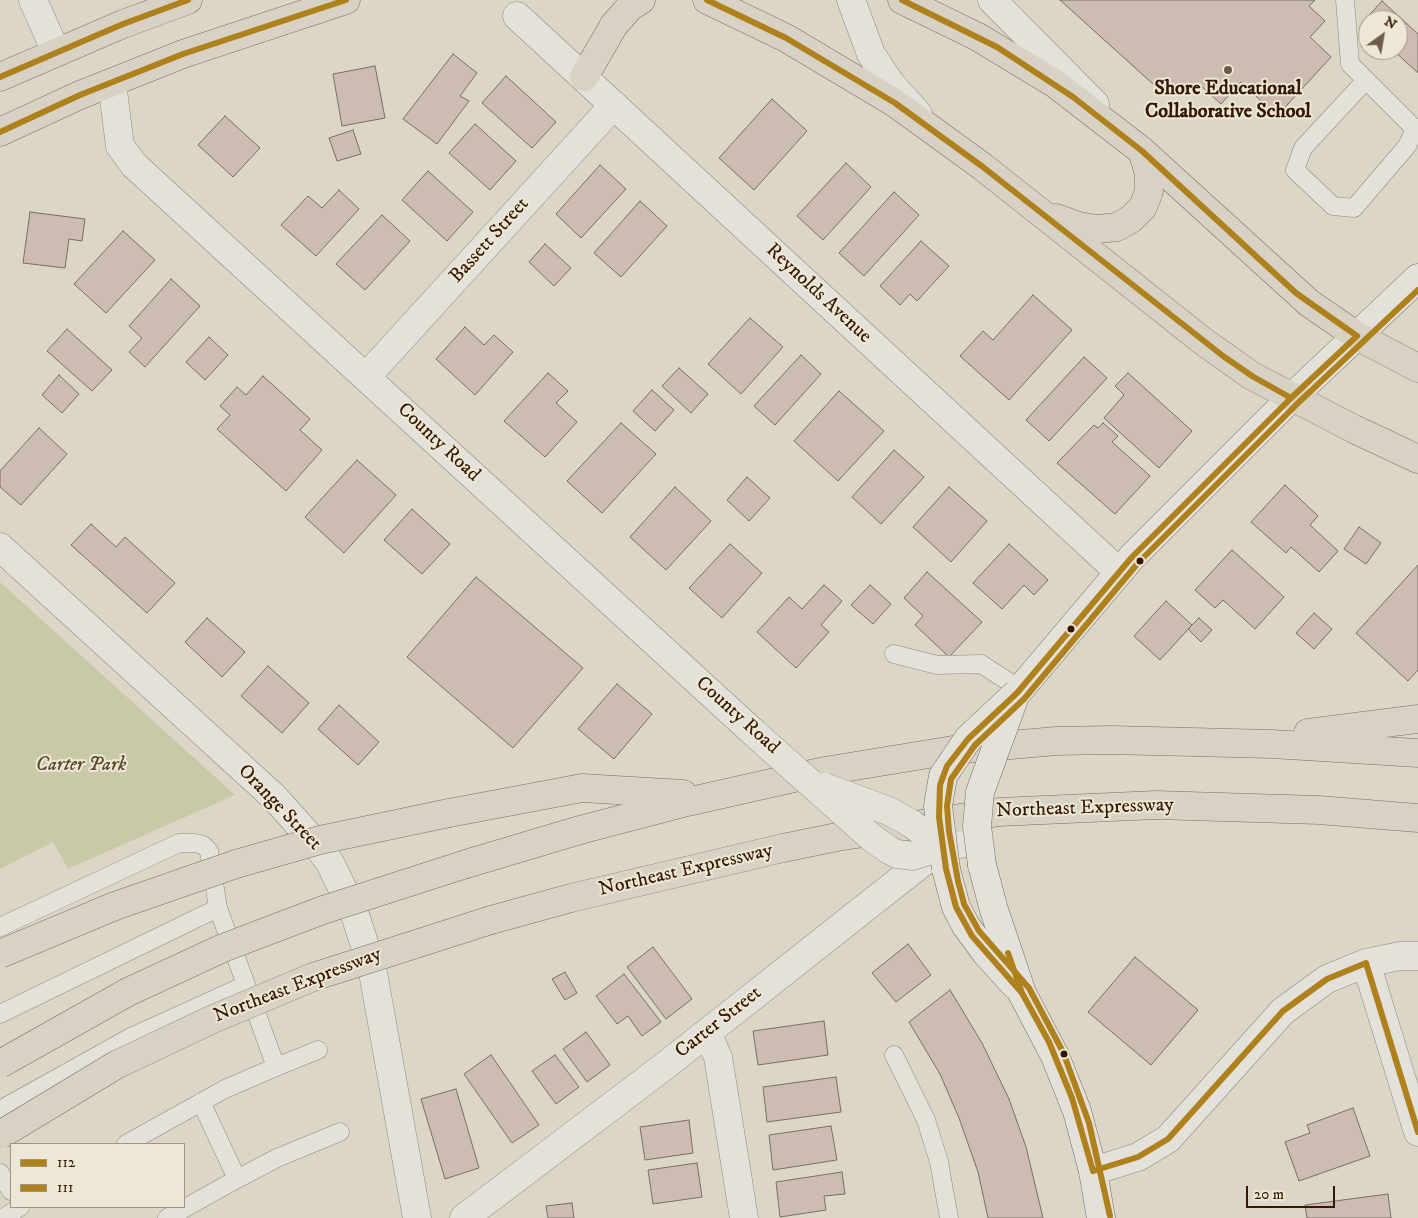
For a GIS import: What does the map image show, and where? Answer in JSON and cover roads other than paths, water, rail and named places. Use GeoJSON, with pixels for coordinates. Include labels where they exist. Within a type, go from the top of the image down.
{"type":"FeatureCollection","features":[{"type":"Feature","properties":{"kind":"highway"},"geometry":{"type":"LineString","coordinates":[[5,70],[188,0]]}},
{"type":"Feature","properties":{"kind":"highway"},"geometry":{"type":"LineString","coordinates":[[0,132],[80,95],[191,51],[346,0]]}},
{"type":"Feature","properties":{"kind":"highway"},"geometry":{"type":"LineString","coordinates":[[584,78],[614,25],[626,11],[641,0]]}},
{"type":"Feature","properties":{"kind":"highway"},"geometry":{"type":"LineString","coordinates":[[707,0],[758,23],[821,58],[895,104],[940,135],[1223,356],[1252,376],[1291,398],[1418,459]]}},
{"type":"Feature","properties":{"kind":"highway"},"geometry":{"type":"LineString","coordinates":[[902,0],[978,37],[1036,71],[1093,112],[1142,151],[1296,293],[1357,336],[1418,368]]}},
{"type":"Feature","properties":{"kind":"highway"},"geometry":{"type":"LineString","coordinates":[[1032,206],[1055,218],[1089,228],[1108,229],[1125,223],[1143,207],[1149,190],[1149,173],[1142,151]]}},
{"type":"Feature","properties":{"kind":"highway"},"geometry":{"type":"LineString","coordinates":[[1239,742],[1418,719]]}},
{"type":"Feature","properties":{"kind":"highway"},"geometry":{"type":"LineString","coordinates":[[0,1064],[128,992],[223,948],[323,910],[580,830],[712,796],[825,771],[896,758],[970,748],[1056,741],[1239,742],[1418,753]]}},
{"type":"Feature","properties":{"kind":"highway"},"geometry":{"type":"LineString","coordinates":[[0,954],[115,906],[236,864],[328,838],[582,788],[712,796]]}},
{"type":"Feature","properties":{"kind":"highway","name":"Northeast Expressway"},"geometry":{"type":"LineString","coordinates":[[0,1135],[116,1065],[213,1019],[313,977],[491,920],[624,885],[837,836],[999,812],[1156,805],[1319,810],[1418,818]]}},
{"type":"Feature","properties":{"kind":"street"},"geometry":{"type":"LineString","coordinates":[[33,0],[56,52]]}},
{"type":"Feature","properties":{"kind":"street"},"geometry":{"type":"LineString","coordinates":[[851,0],[865,40],[880,68],[904,98],[940,135]]}},
{"type":"Feature","properties":{"kind":"street"},"geometry":{"type":"LineString","coordinates":[[992,0],[1142,151]]}},
{"type":"Feature","properties":{"kind":"street","name":"Reynolds Avenue"},"geometry":{"type":"LineString","coordinates":[[517,16],[1119,572]]}},
{"type":"Feature","properties":{"kind":"street","name":"County Road"},"geometry":{"type":"LineString","coordinates":[[112,83],[120,146],[134,165],[753,732],[872,838],[897,854],[944,858]]}},
{"type":"Feature","properties":{"kind":"street","name":"Bassett Street"},"geometry":{"type":"LineString","coordinates":[[366,377],[614,105]]}},
{"type":"Feature","properties":{"kind":"street"},"geometry":{"type":"LineString","coordinates":[[1022,993],[972,936],[956,907],[944,858],[938,806],[943,776],[968,739],[1018,691],[1119,572],[1291,398],[1418,278]]}},
{"type":"Feature","properties":{"kind":"street","name":"Orange Street"},"geometry":{"type":"LineString","coordinates":[[0,547],[274,797],[330,863],[354,912],[372,967],[417,1218]]}},
{"type":"Feature","properties":{"kind":"street"},"geometry":{"type":"LineString","coordinates":[[1018,691],[980,792],[977,813],[980,853],[994,910],[1022,993],[1062,1071],[1077,1111],[1092,1171],[1101,1218]]}},
{"type":"Feature","properties":{"kind":"street","name":"Carter Street"},"geometry":{"type":"LineString","coordinates":[[464,1218],[707,1033],[908,874],[944,858],[980,853]]}},
{"type":"Feature","properties":{"kind":"street"},"geometry":{"type":"LineString","coordinates":[[1092,1171],[1138,1157],[1168,1139],[1283,1011],[1327,979],[1366,963],[1400,956],[1418,956]]}},
{"type":"Feature","properties":{"kind":"street"},"geometry":{"type":"LineString","coordinates":[[1366,963],[1418,1132]]}},
{"type":"Feature","properties":{"kind":"street"},"geometry":{"type":"LineString","coordinates":[[707,1033],[718,1057],[744,1218]]}},
{"type":"Feature","properties":{"kind":"lane"},"geometry":{"type":"LineString","coordinates":[[1345,0],[1350,64],[1417,130],[1407,146],[1354,208],[1333,206],[1295,170],[1303,148],[1366,80]]}},
{"type":"Feature","properties":{"kind":"lane"},"geometry":{"type":"LineString","coordinates":[[894,654],[937,665],[981,664],[1018,691]]}},
{"type":"Feature","properties":{"kind":"lane"},"geometry":{"type":"LineString","coordinates":[[0,927],[178,843],[187,842],[203,845],[212,858],[218,908],[276,1067]]}},
{"type":"Feature","properties":{"kind":"lane"},"geometry":{"type":"LineString","coordinates":[[0,1014],[218,908]]}},
{"type":"Feature","properties":{"kind":"lane"},"geometry":{"type":"LineString","coordinates":[[0,1110],[129,1038],[246,985]]}},
{"type":"Feature","properties":{"kind":"lane"},"geometry":{"type":"LineString","coordinates":[[128,1143],[239,1082],[318,1050]]}},
{"type":"Feature","properties":{"kind":"lane"},"geometry":{"type":"LineString","coordinates":[[894,1055],[926,1120],[939,1162],[949,1218]]}},
{"type":"Feature","properties":{"kind":"lane"},"geometry":{"type":"LineString","coordinates":[[201,1102],[237,1179]]}},
{"type":"Feature","properties":{"kind":"lane"},"geometry":{"type":"LineString","coordinates":[[185,1208],[290,1152],[340,1132]]}},
{"type":"Feature","properties":{"kind":"lane"},"geometry":{"type":"LineString","coordinates":[[0,1173],[10,1189]]}},
{"type":"Feature","properties":{"kind":"lane"},"geometry":{"type":"LineString","coordinates":[[3,1218],[18,1208]]}},
{"type":"Feature","properties":{"kind":"lane"},"geometry":{"type":"LineString","coordinates":[[167,1218],[185,1208]]}},
{"type":"Feature","properties":{"kind":"place","name":"Shore Educational Collaborative School"},"geometry":{"type":"Point","coordinates":[1228,70]}},
{"type":"Feature","properties":{"kind":"park label","name":"Carter Park"},"geometry":{"type":"Point","coordinates":[81,766]}}]}
